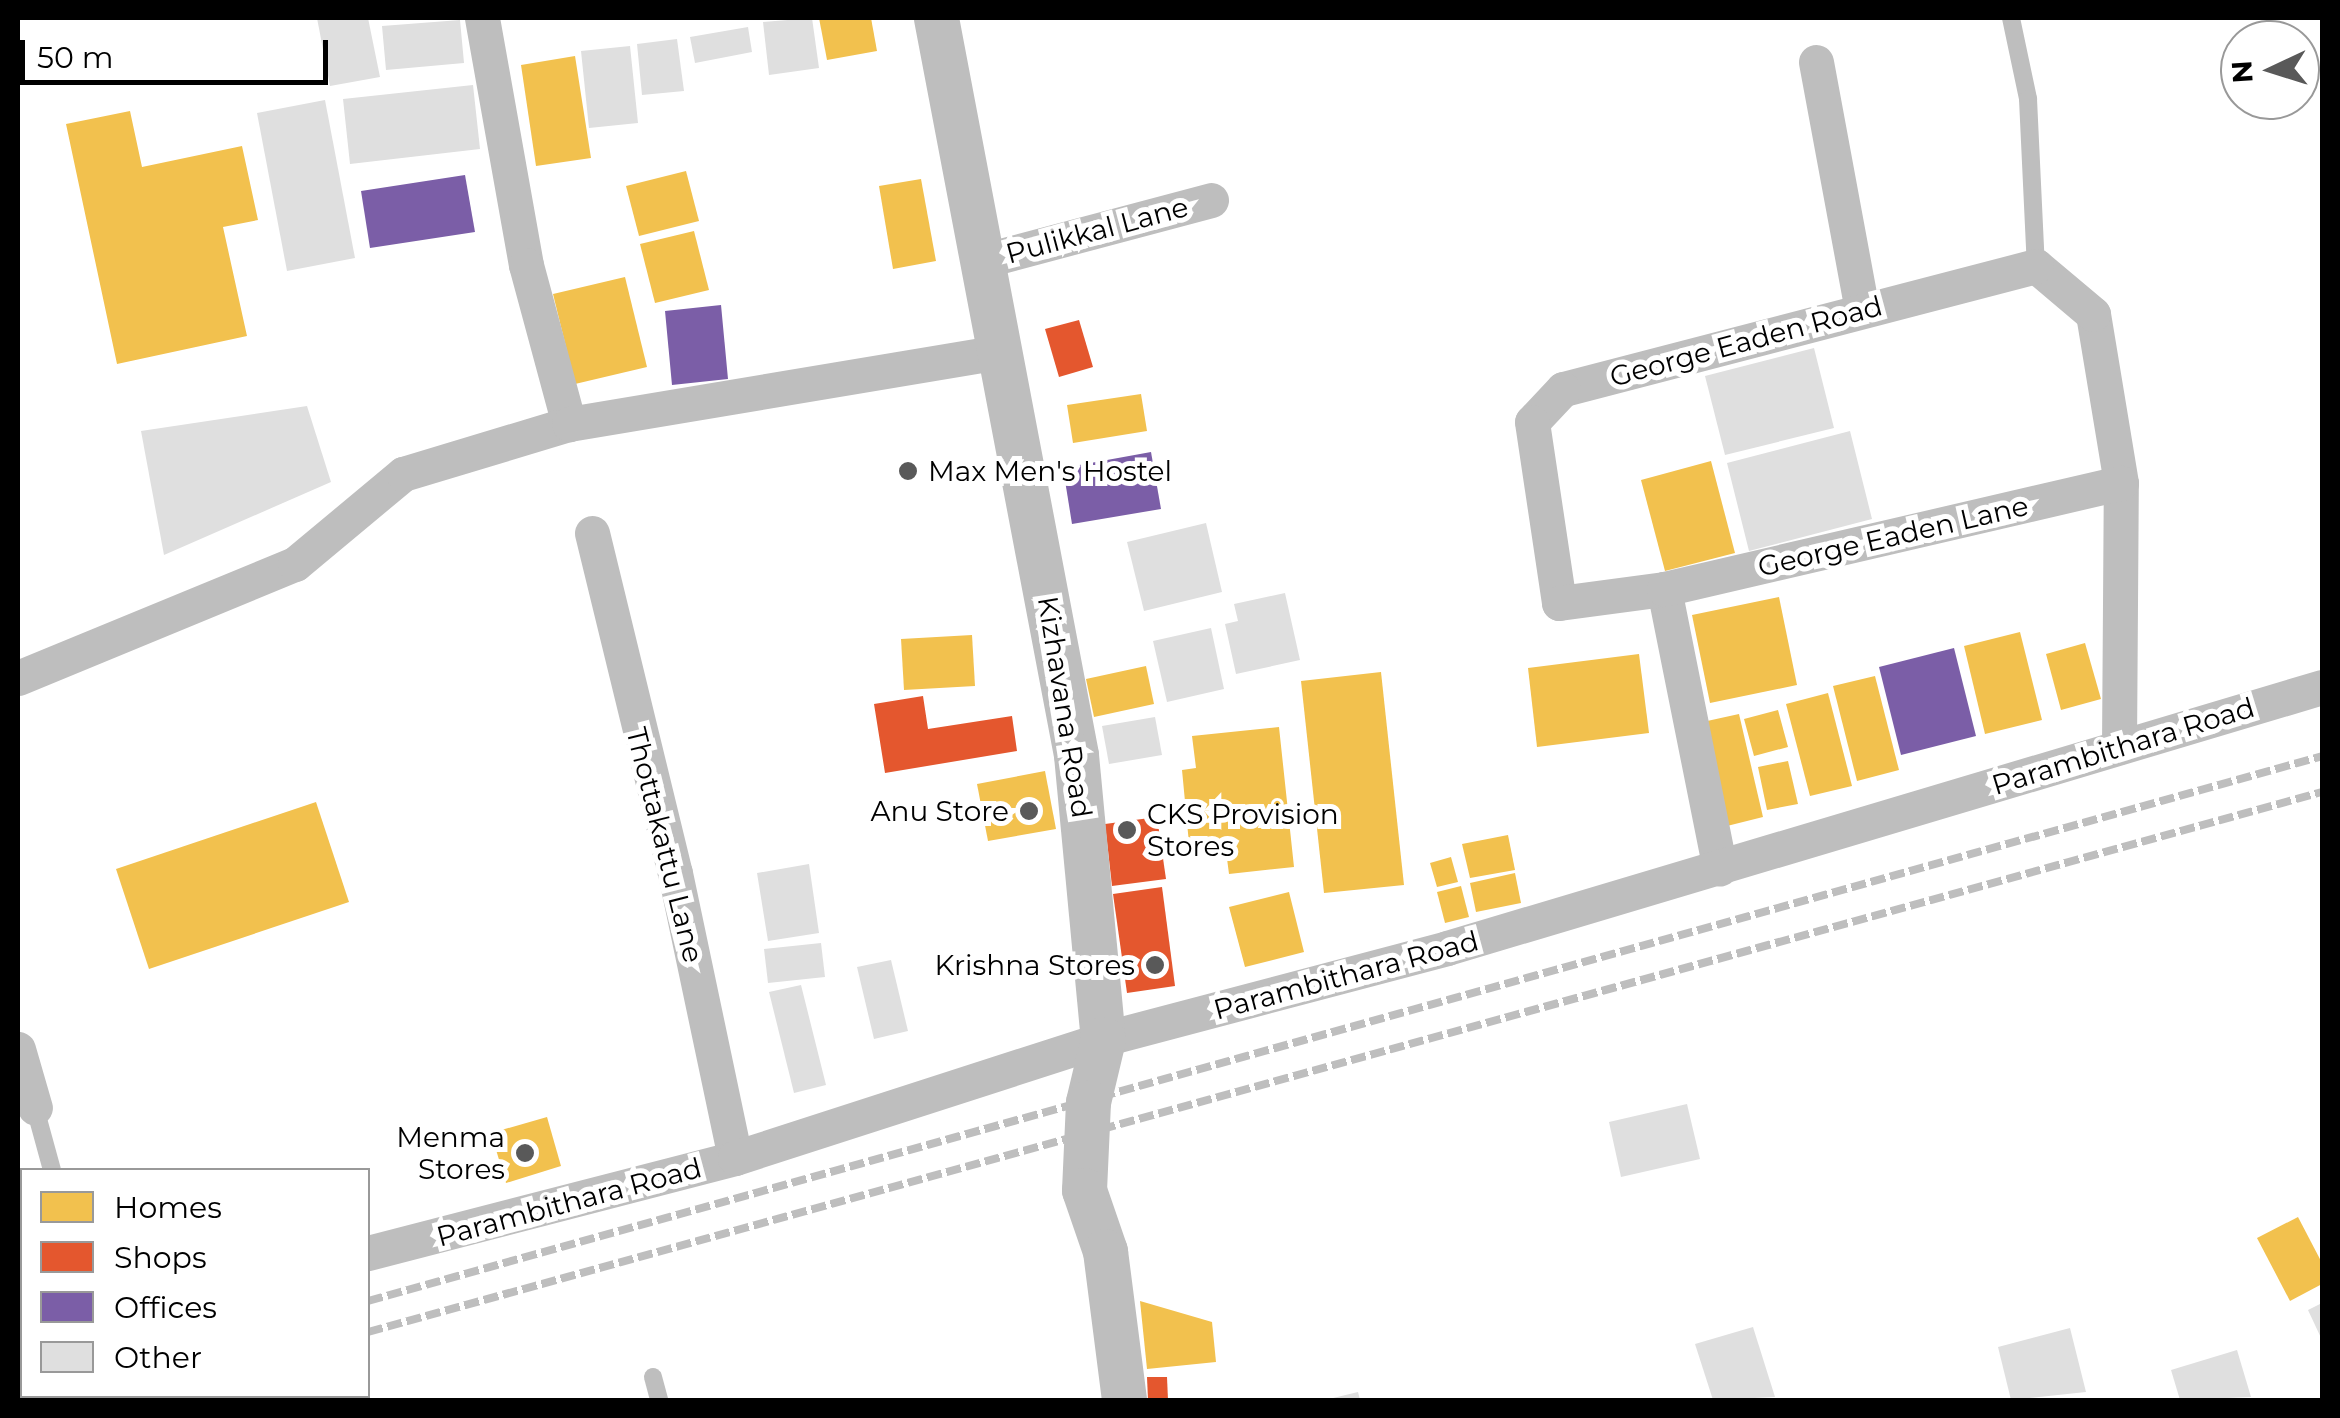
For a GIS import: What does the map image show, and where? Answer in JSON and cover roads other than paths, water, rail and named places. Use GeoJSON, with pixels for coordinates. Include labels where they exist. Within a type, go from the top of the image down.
{"type":"FeatureCollection","features":[{"type":"Feature","properties":{"kind":"street"},"geometry":{"type":"LineString","coordinates":[[482,18],[526,265],[569,424]]}},
{"type":"Feature","properties":{"kind":"street","name":"Kizhavana Road"},"geometry":{"type":"LineString","coordinates":[[936,18],[1076,754],[1102,1039],[1088,1102],[1084,1190],[1105,1251],[1124,1400]]}},
{"type":"Feature","properties":{"kind":"street"},"geometry":{"type":"LineString","coordinates":[[1816,62],[1862,310]]}},
{"type":"Feature","properties":{"kind":"street","name":"Pulikkal Lane"},"geometry":{"type":"LineString","coordinates":[[982,261],[1212,200]]}},
{"type":"Feature","properties":{"kind":"street"},"geometry":{"type":"LineString","coordinates":[[2036,266],[2093,314],[2122,483],[2120,747]]}},
{"type":"Feature","properties":{"kind":"street","name":"George Eaden Road"},"geometry":{"type":"LineString","coordinates":[[1664,589],[1559,604],[1532,422],[1563,389],[2036,266]]}},
{"type":"Feature","properties":{"kind":"street"},"geometry":{"type":"LineString","coordinates":[[18,678],[296,564],[404,474],[569,424],[998,352]]}},
{"type":"Feature","properties":{"kind":"street","name":"George Eaden Lane"},"geometry":{"type":"LineString","coordinates":[[1664,589],[2122,483]]}},
{"type":"Feature","properties":{"kind":"street","name":"Thottakattu Lane"},"geometry":{"type":"LineString","coordinates":[[592,534],[675,873],[734,1158]]}},
{"type":"Feature","properties":{"kind":"street"},"geometry":{"type":"LineString","coordinates":[[1664,589],[1720,868]]}},
{"type":"Feature","properties":{"kind":"street","name":"Parambithara Road"},"geometry":{"type":"LineString","coordinates":[[370,1252],[734,1158],[1102,1039],[1288,994],[2322,687]]}},
{"type":"Feature","properties":{"kind":"street"},"geometry":{"type":"LineString","coordinates":[[18,1048],[35,1108]]}},
{"type":"Feature","properties":{"kind":"lane"},"geometry":{"type":"LineString","coordinates":[[2011,18],[2028,98],[2036,266]]}},
{"type":"Feature","properties":{"kind":"lane"},"geometry":{"type":"LineString","coordinates":[[35,1108],[51,1168]]}},
{"type":"Feature","properties":{"kind":"lane"},"geometry":{"type":"LineString","coordinates":[[653,1377],[658,1400]]}},
{"type":"Feature","properties":{"kind":"railway"},"geometry":{"type":"LineString","coordinates":[[370,1300],[2322,756]]}},
{"type":"Feature","properties":{"kind":"railway"},"geometry":{"type":"LineString","coordinates":[[370,1331],[2322,792]]}},
{"type":"Feature","properties":{"kind":"railway"},"geometry":{"type":"LineString","coordinates":[[120,1400],[129,1398]]}},
{"type":"Feature","properties":{"kind":"place","name":"Max Men's Hostel"},"geometry":{"type":"Point","coordinates":[908,471]}},
{"type":"Feature","properties":{"kind":"place","name":"Anu Store"},"geometry":{"type":"Point","coordinates":[1029,811]}},
{"type":"Feature","properties":{"kind":"place","name":"CKS Provision Stores"},"geometry":{"type":"Point","coordinates":[1127,830]}},
{"type":"Feature","properties":{"kind":"place","name":"Krishna Stores"},"geometry":{"type":"Point","coordinates":[1155,965]}},
{"type":"Feature","properties":{"kind":"place","name":"Menma Stores"},"geometry":{"type":"Point","coordinates":[525,1153]}}]}
